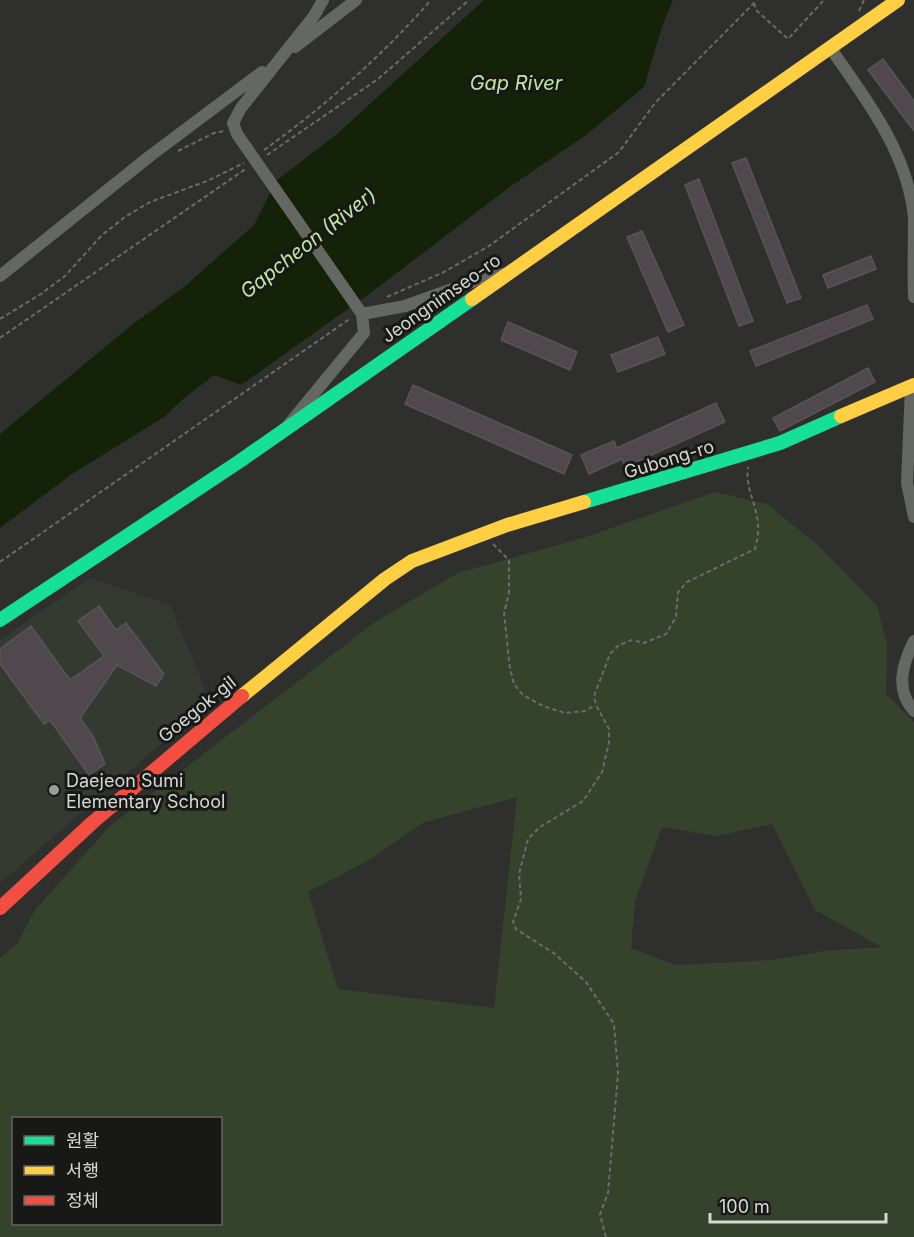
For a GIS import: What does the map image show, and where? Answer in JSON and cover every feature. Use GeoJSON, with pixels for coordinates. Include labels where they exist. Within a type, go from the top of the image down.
{"type":"FeatureCollection","features":[{"type":"Feature","properties":{"kind":"main road","name":"Jeongnimseo-ro"},"geometry":{"type":"LineString","coordinates":[[0,620],[230,469],[716,125],[831,49],[898,0]]}},
{"type":"Feature","properties":{"kind":"main road","name":"Gubong-ro"},"geometry":{"type":"LineString","coordinates":[[429,554],[482,534],[780,443],[912,386]]}},
{"type":"Feature","properties":{"kind":"main road","name":"Goegok-gil"},"geometry":{"type":"LineString","coordinates":[[0,908],[56,853],[171,753],[385,579],[412,561],[429,554]]}},
{"type":"Feature","properties":{"kind":"street"},"geometry":{"type":"LineString","coordinates":[[287,427],[294,415],[364,333],[360,311],[237,134],[233,123],[240,108],[314,16],[323,0]]}},
{"type":"Feature","properties":{"kind":"street"},"geometry":{"type":"LineString","coordinates":[[0,276],[150,156],[356,0]]}},
{"type":"Feature","properties":{"kind":"street"},"geometry":{"type":"LineString","coordinates":[[831,49],[887,133],[907,184],[914,220],[914,297]]}},
{"type":"Feature","properties":{"kind":"street"},"geometry":{"type":"LineString","coordinates":[[360,311],[394,309],[486,277],[508,273]]}},
{"type":"Feature","properties":{"kind":"street"},"geometry":{"type":"LineString","coordinates":[[912,386],[907,483],[914,517]]}},
{"type":"Feature","properties":{"kind":"street"},"geometry":{"type":"LineString","coordinates":[[914,641],[903,671],[901,690],[914,711]]}},
{"type":"Feature","properties":{"kind":"path"},"geometry":{"type":"LineString","coordinates":[[0,319],[65,276],[102,235],[125,217],[150,202],[256,161],[346,86],[404,31],[430,0]]}},
{"type":"Feature","properties":{"kind":"path"},"geometry":{"type":"LineString","coordinates":[[0,338],[378,79],[469,0]]}},
{"type":"Feature","properties":{"kind":"path"},"geometry":{"type":"LineString","coordinates":[[755,2],[756,10],[788,39],[824,0]]}},
{"type":"Feature","properties":{"kind":"path"},"geometry":{"type":"LineString","coordinates":[[386,297],[444,272],[489,246],[619,152],[655,103],[755,2]]}},
{"type":"Feature","properties":{"kind":"path"},"geometry":{"type":"LineString","coordinates":[[175,152],[214,133],[226,131],[237,134]]}},
{"type":"Feature","properties":{"kind":"path"},"geometry":{"type":"LineString","coordinates":[[0,562],[360,311]]}},
{"type":"Feature","properties":{"kind":"path"},"geometry":{"type":"LineString","coordinates":[[606,1237],[600,1214],[608,1193],[618,1073],[614,1024],[586,982],[555,954],[516,929],[513,922],[521,899],[519,874],[528,839],[540,827],[583,801],[602,772],[609,742],[609,729],[596,705],[597,684],[610,654],[619,645],[632,640],[645,643],[666,634],[676,617],[678,592],[687,582],[755,549],[758,538],[758,512],[747,474],[756,451]]}},
{"type":"Feature","properties":{"kind":"path"},"geometry":{"type":"LineString","coordinates":[[482,534],[509,560],[509,594],[504,613],[510,669],[514,684],[523,695],[533,701],[565,713],[585,711],[596,705]]}},
{"type":"Feature","properties":{"kind":"shaded area"},"geometry":{"type":"Polygon","coordinates":[[[715,492],[767,504],[819,546],[877,606],[887,644],[886,694],[914,722],[914,1237],[0,1237],[0,958],[17,944],[35,910],[110,826],[375,622],[458,573],[583,538],[715,492]],[[517,797],[422,823],[371,859],[308,892],[338,989],[494,1008],[517,797]],[[772,824],[716,836],[662,827],[635,901],[631,948],[675,965],[774,960],[825,951],[882,947],[815,910],[772,824]]]}},
{"type":"Feature","properties":{"kind":"shaded area","name":"Daejeon Sumi Elementary School"},"geometry":{"type":"Polygon","coordinates":[[[90,578],[170,605],[210,701],[0,883],[0,640],[90,578]]]}},
{"type":"Feature","properties":{"kind":"water","name":"Gap River"},"geometry":{"type":"Polygon","coordinates":[[[484,0],[673,0],[662,27],[644,87],[586,135],[511,186],[373,291],[241,385],[214,375],[164,417],[72,474],[0,528],[0,434],[133,324],[184,287],[254,225],[276,181],[337,134],[484,0]]]}},
{"type":"Feature","properties":{"kind":"building"},"geometry":{"type":"Polygon","coordinates":[[[883,59],[914,101],[914,131],[868,70],[883,59]]]}},
{"type":"Feature","properties":{"kind":"building"},"geometry":{"type":"Polygon","coordinates":[[[746,158],[801,298],[787,303],[732,163],[746,158]]]}},
{"type":"Feature","properties":{"kind":"building"},"geometry":{"type":"Polygon","coordinates":[[[699,179],[753,321],[739,326],[685,185],[699,179]]]}},
{"type":"Feature","properties":{"kind":"building"},"geometry":{"type":"Polygon","coordinates":[[[642,231],[684,325],[668,332],[627,237],[642,231]]]}},
{"type":"Feature","properties":{"kind":"building"},"geometry":{"type":"Polygon","coordinates":[[[871,256],[876,269],[828,288],[823,275],[871,256]]]}},
{"type":"Feature","properties":{"kind":"building"},"geometry":{"type":"Polygon","coordinates":[[[867,305],[873,319],[756,366],[750,351],[867,305]]]}},
{"type":"Feature","properties":{"kind":"building"},"geometry":{"type":"Polygon","coordinates":[[[508,322],[577,352],[570,370],[501,340],[508,322]]]}},
{"type":"Feature","properties":{"kind":"building"},"geometry":{"type":"Polygon","coordinates":[[[658,337],[665,354],[618,372],[611,355],[658,337]]]}},
{"type":"Feature","properties":{"kind":"building"},"geometry":{"type":"Polygon","coordinates":[[[868,368],[875,382],[780,431],[773,418],[868,368]]]}},
{"type":"Feature","properties":{"kind":"building"},"geometry":{"type":"Polygon","coordinates":[[[413,385],[572,455],[564,474],[405,404],[413,385]]]}},
{"type":"Feature","properties":{"kind":"building"},"geometry":{"type":"Polygon","coordinates":[[[716,403],[725,422],[625,467],[622,459],[589,474],[581,455],[614,441],[617,448],[716,403]]]}},
{"type":"Feature","properties":{"kind":"building"},"geometry":{"type":"Polygon","coordinates":[[[99,606],[116,630],[126,623],[164,674],[156,686],[117,665],[80,718],[93,736],[105,764],[89,775],[50,720],[44,724],[0,664],[0,649],[31,626],[70,680],[104,656],[78,621],[99,606]]]}},
{"type":"Feature","properties":{"kind":"traffic: fast"},"geometry":{"type":"LineString","coordinates":[[0,620],[240,461],[472,299]]}},
{"type":"Feature","properties":{"kind":"traffic: fast"},"geometry":{"type":"LineString","coordinates":[[584,502],[780,443],[841,416]]}},
{"type":"Feature","properties":{"kind":"traffic: slow"},"geometry":{"type":"LineString","coordinates":[[472,299],[898,0]]}},
{"type":"Feature","properties":{"kind":"traffic: slow"},"geometry":{"type":"LineString","coordinates":[[841,416],[914,385]]}},
{"type":"Feature","properties":{"kind":"traffic: slow"},"geometry":{"type":"LineString","coordinates":[[242,696],[385,579],[412,561],[507,525],[584,502]]}},
{"type":"Feature","properties":{"kind":"traffic: jam"},"geometry":{"type":"LineString","coordinates":[[0,908],[93,822],[242,696]]}},
{"type":"Feature","properties":{"kind":"place","name":"Daejeon Sumi Elementary School"},"geometry":{"type":"Point","coordinates":[54,790]}},
{"type":"Feature","properties":{"kind":"water label","name":"Gapcheon (River)"},"geometry":{"type":"Point","coordinates":[308,243]}}]}
